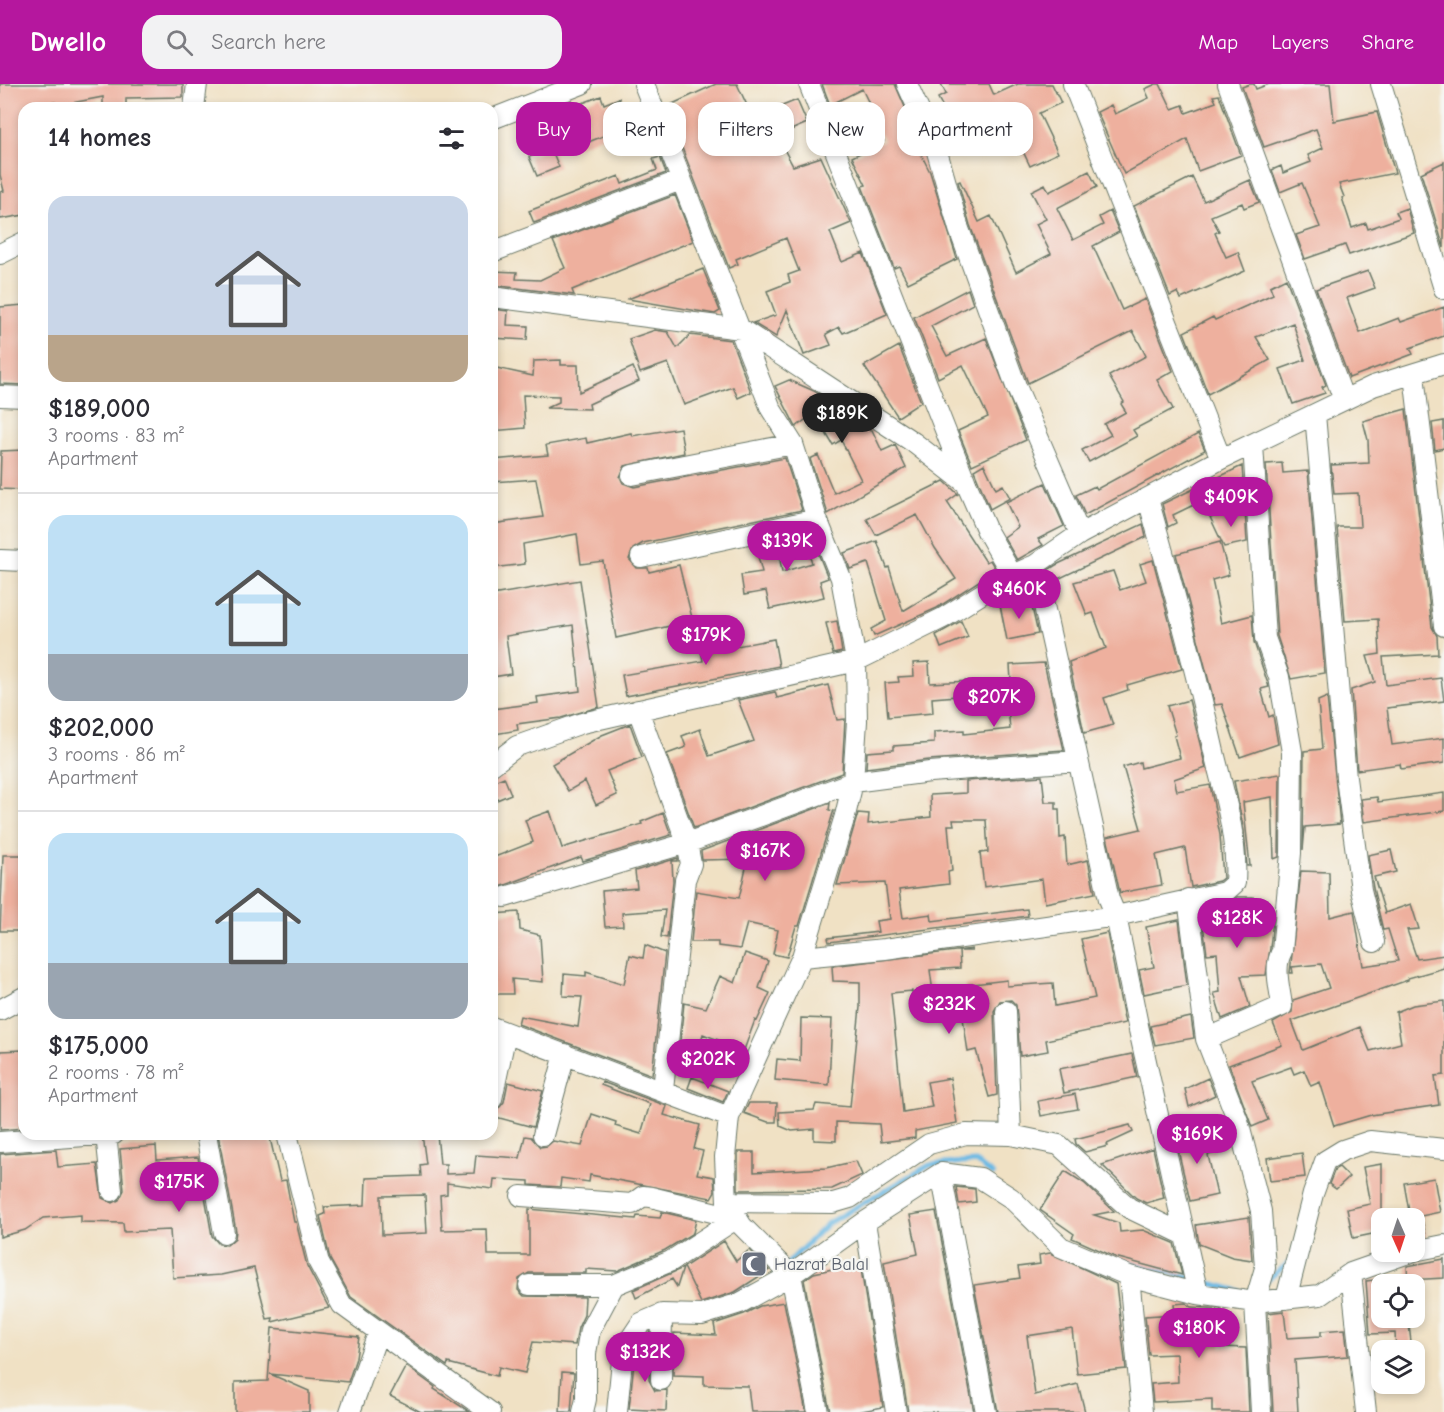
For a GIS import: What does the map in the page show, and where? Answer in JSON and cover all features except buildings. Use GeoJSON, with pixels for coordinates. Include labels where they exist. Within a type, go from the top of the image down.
{"type":"FeatureCollection","features":[{"type":"Feature","properties":{"kind":"street"},"geometry":{"type":"LineString","coordinates":[[194,102],[196,84]]}},
{"type":"Feature","properties":{"kind":"street"},"geometry":{"type":"LineString","coordinates":[[498,117],[582,84]]}},
{"type":"Feature","properties":{"kind":"street"},"geometry":{"type":"LineString","coordinates":[[644,84],[771,409],[793,444],[817,519],[841,578],[856,661],[857,721],[852,782],[845,816],[802,957],[729,1117],[724,1157],[732,1210],[791,1275],[818,1412]]}},
{"type":"Feature","properties":{"kind":"street"},"geometry":{"type":"LineString","coordinates":[[809,84],[966,483],[987,531],[1012,575]]}},
{"type":"Feature","properties":{"kind":"street"},"geometry":{"type":"LineString","coordinates":[[907,84],[936,148],[958,229],[1016,386],[1080,534]]}},
{"type":"Feature","properties":{"kind":"street"},"geometry":{"type":"LineString","coordinates":[[1073,84],[1221,459]]}},
{"type":"Feature","properties":{"kind":"street"},"geometry":{"type":"LineString","coordinates":[[1228,84],[1344,400]]}},
{"type":"Feature","properties":{"kind":"street"},"geometry":{"type":"LineString","coordinates":[[1381,84],[1444,289]]}},
{"type":"Feature","properties":{"kind":"street"},"geometry":{"type":"LineString","coordinates":[[498,250],[681,180]]}},
{"type":"Feature","properties":{"kind":"street"},"geometry":{"type":"LineString","coordinates":[[0,254],[18,245]]}},
{"type":"Feature","properties":{"kind":"street"},"geometry":{"type":"LineString","coordinates":[[498,298],[741,329],[903,435],[966,483]]}},
{"type":"Feature","properties":{"kind":"street"},"geometry":{"type":"LineString","coordinates":[[498,760],[517,746],[582,723],[856,661],[943,618],[1012,575],[1035,565],[1080,534],[1221,459],[1373,386],[1444,364]]}},
{"type":"Feature","properties":{"kind":"street"},"geometry":{"type":"LineString","coordinates":[[1414,375],[1444,626]]}},
{"type":"Feature","properties":{"kind":"street"},"geometry":{"type":"LineString","coordinates":[[0,396],[18,398]]}},
{"type":"Feature","properties":{"kind":"street"},"geometry":{"type":"LineString","coordinates":[[1315,414],[1346,778],[1361,890],[1374,942]]}},
{"type":"Feature","properties":{"kind":"street"},"geometry":{"type":"LineString","coordinates":[[632,475],[793,444]]}},
{"type":"Feature","properties":{"kind":"street"},"geometry":{"type":"LineString","coordinates":[[1206,1039],[1282,1006],[1277,959],[1282,951],[1291,853],[1292,752],[1279,677],[1265,638],[1253,444]]}},
{"type":"Feature","properties":{"kind":"street"},"geometry":{"type":"LineString","coordinates":[[802,957],[885,949],[1116,916],[1225,892],[1235,882],[1235,860],[1228,810],[1193,658],[1148,499]]}},
{"type":"Feature","properties":{"kind":"street"},"geometry":{"type":"LineString","coordinates":[[641,557],[817,519]]}},
{"type":"Feature","properties":{"kind":"street"},"geometry":{"type":"LineString","coordinates":[[0,560],[18,561]]}},
{"type":"Feature","properties":{"kind":"street"},"geometry":{"type":"LineString","coordinates":[[1035,565],[1109,899],[1116,916],[1198,1294]]}},
{"type":"Feature","properties":{"kind":"street"},"geometry":{"type":"LineString","coordinates":[[638,710],[687,843],[691,864],[685,880],[663,1090]]}},
{"type":"Feature","properties":{"kind":"street"},"geometry":{"type":"LineString","coordinates":[[505,897],[687,843],[852,782],[930,772],[1078,761]]}},
{"type":"Feature","properties":{"kind":"street"},"geometry":{"type":"LineString","coordinates":[[1188,899],[1206,1039],[1238,1120],[1261,1211],[1265,1268],[1255,1302],[1261,1412]]}},
{"type":"Feature","properties":{"kind":"street"},"geometry":{"type":"LineString","coordinates":[[0,1010],[18,1001]]}},
{"type":"Feature","properties":{"kind":"street"},"geometry":{"type":"LineString","coordinates":[[1006,1011],[1011,1135]]}},
{"type":"Feature","properties":{"kind":"street"},"geometry":{"type":"LineString","coordinates":[[499,1030],[663,1090],[729,1117]]}},
{"type":"Feature","properties":{"kind":"street"},"geometry":{"type":"LineString","coordinates":[[543,1135],[565,1054]]}},
{"type":"Feature","properties":{"kind":"street"},"geometry":{"type":"LineString","coordinates":[[521,1196],[633,1204],[638,1199],[651,1197],[732,1210],[833,1203],[850,1198],[929,1144],[966,1134],[1011,1135],[1059,1145],[1129,1208],[1185,1235]]}},
{"type":"Feature","properties":{"kind":"street"},"geometry":{"type":"LineString","coordinates":[[0,1142],[27,1140]]}},
{"type":"Feature","properties":{"kind":"street"},"geometry":{"type":"LineString","coordinates":[[108,1140],[112,1191]]}},
{"type":"Feature","properties":{"kind":"street"},"geometry":{"type":"LineString","coordinates":[[207,1140],[224,1233]]}},
{"type":"Feature","properties":{"kind":"street"},"geometry":{"type":"LineString","coordinates":[[288,1140],[319,1263],[342,1305],[490,1412]]}},
{"type":"Feature","properties":{"kind":"street"},"geometry":{"type":"LineString","coordinates":[[1286,1299],[1313,1194],[1325,1161],[1343,1150],[1370,1141],[1444,1153]]}},
{"type":"Feature","properties":{"kind":"street"},"geometry":{"type":"LineString","coordinates":[[941,1173],[986,1412]]}},
{"type":"Feature","properties":{"kind":"street"},"geometry":{"type":"LineString","coordinates":[[617,1412],[623,1350],[642,1323],[662,1314],[702,1315],[740,1303],[791,1275],[865,1222],[941,1173],[980,1178],[1011,1198],[1061,1247],[1129,1276],[1198,1294],[1255,1302],[1320,1295],[1351,1273],[1382,1262]]}},
{"type":"Feature","properties":{"kind":"street"},"geometry":{"type":"LineString","coordinates":[[529,1285],[614,1285],[671,1261],[732,1210]]}},
{"type":"Feature","properties":{"kind":"street"},"geometry":{"type":"LineString","coordinates":[[865,1222],[896,1412]]}},
{"type":"Feature","properties":{"kind":"street"},"geometry":{"type":"LineString","coordinates":[[1425,1249],[1444,1245]]}},
{"type":"Feature","properties":{"kind":"street"},"geometry":{"type":"LineString","coordinates":[[1351,1273],[1366,1412]]}},
{"type":"Feature","properties":{"kind":"street"},"geometry":{"type":"LineString","coordinates":[[1129,1276],[1142,1412]]}},
{"type":"Feature","properties":{"kind":"street"},"geometry":{"type":"LineString","coordinates":[[583,1412],[586,1399],[586,1353],[590,1330],[614,1285]]}},
{"type":"Feature","properties":{"kind":"street"},"geometry":{"type":"LineString","coordinates":[[661,1380],[662,1314]]}},
{"type":"Feature","properties":{"kind":"street"},"geometry":{"type":"LineString","coordinates":[[350,1412],[378,1333]]}},
{"type":"Feature","properties":{"kind":"waterway"},"geometry":{"type":"LineString","coordinates":[[787,1264],[828,1223],[930,1165],[976,1162],[993,1175]]}},
{"type":"Feature","properties":{"kind":"waterway"},"geometry":{"type":"LineString","coordinates":[[1111,1259],[1190,1277]]}},
{"type":"Feature","properties":{"kind":"waterway"},"geometry":{"type":"LineString","coordinates":[[1268,1279],[1289,1263]]}},
{"type":"Feature","properties":{"kind":"waterway"},"geometry":{"type":"LineString","coordinates":[[1199,1280],[1239,1291]]}},
{"type":"Feature","properties":{"kind":"waterway"},"geometry":{"type":"LineString","coordinates":[[724,1298],[749,1288]]}},
{"type":"Feature","properties":{"kind":"waterway"},"geometry":{"type":"LineString","coordinates":[[692,1306],[713,1302]]}},
{"type":"Feature","properties":{"kind":"place","name":"Hazrat Balal"},"geometry":{"type":"Point","coordinates":[754,1264]}}]}
